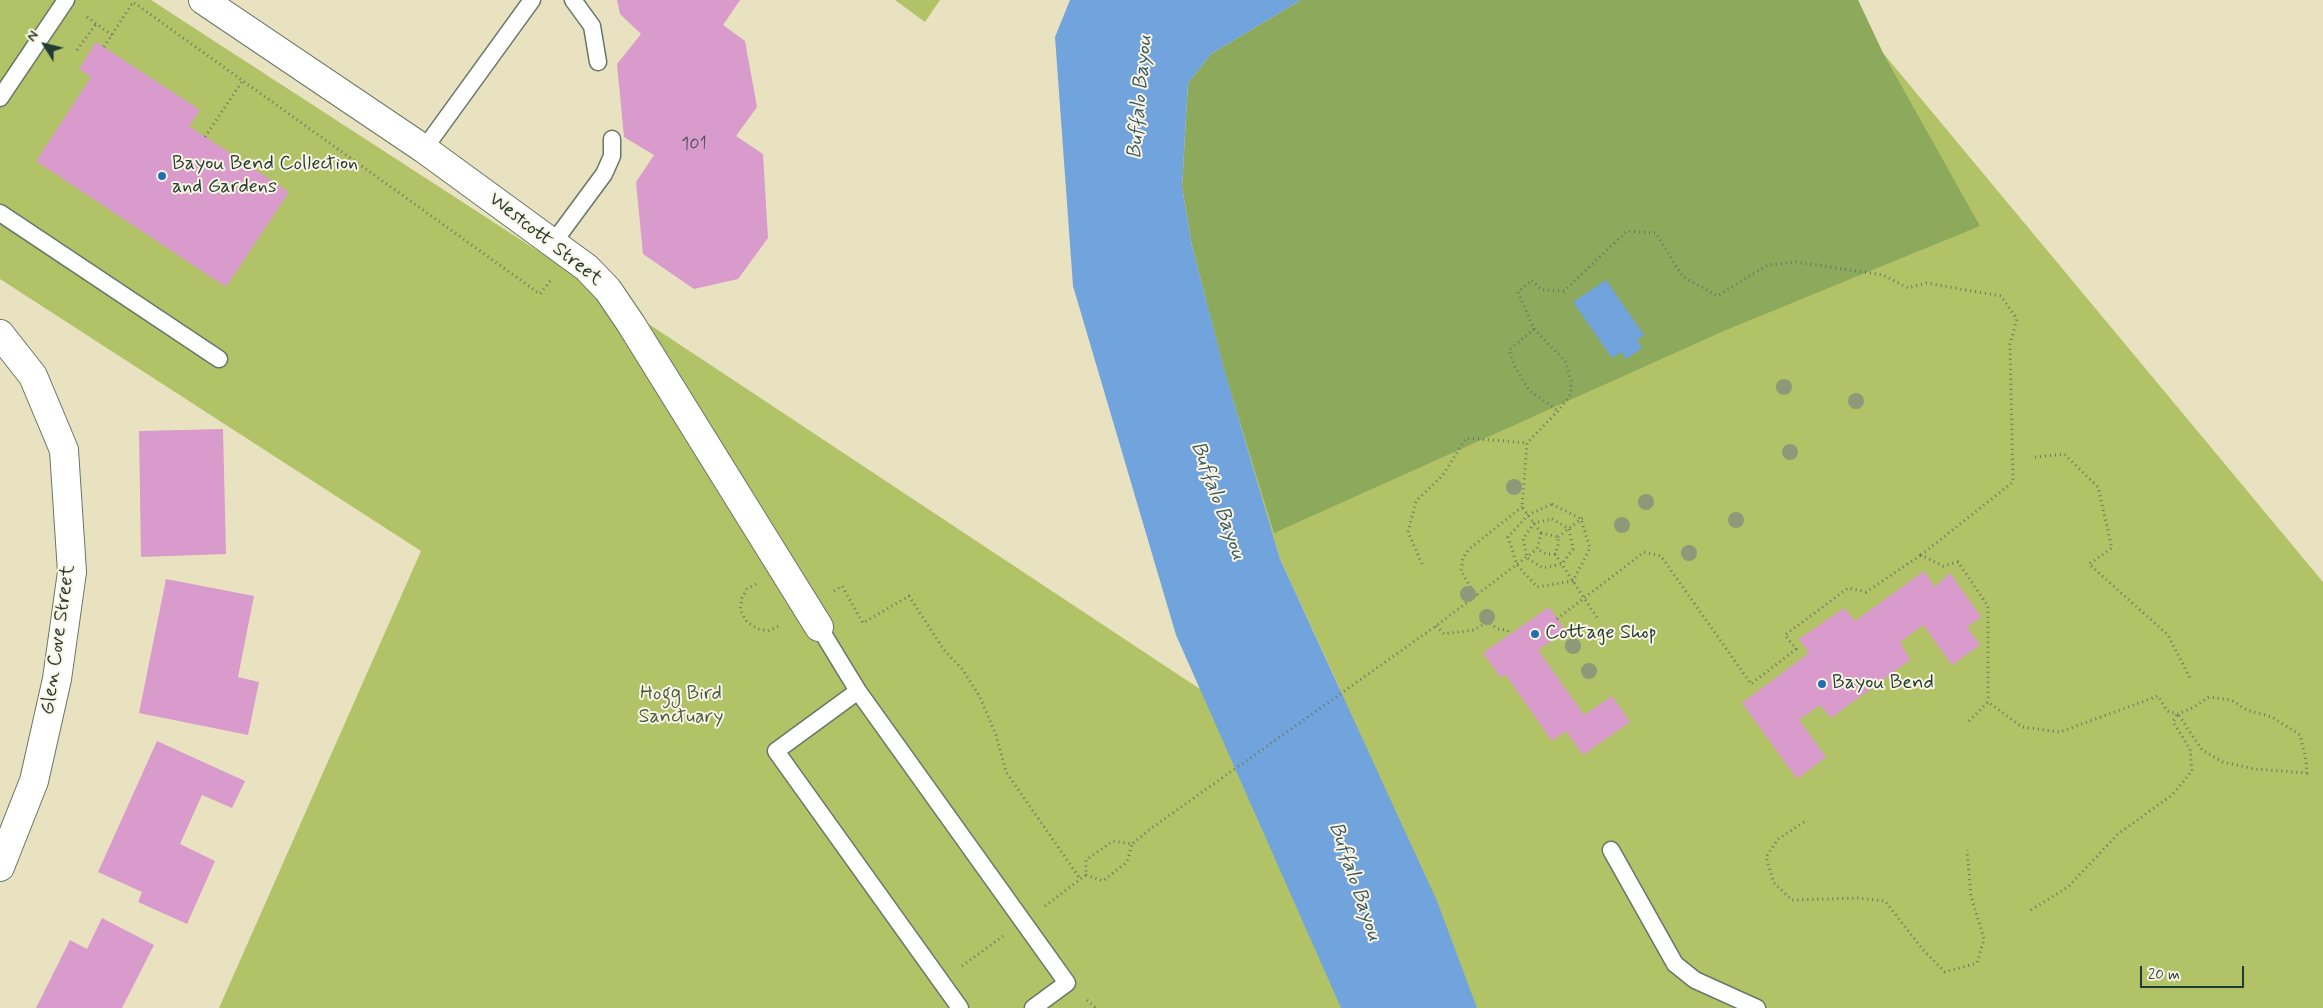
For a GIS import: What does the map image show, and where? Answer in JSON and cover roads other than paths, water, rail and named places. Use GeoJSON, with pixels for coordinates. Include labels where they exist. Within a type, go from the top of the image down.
{"type":"FeatureCollection","features":[{"type":"Feature","properties":{"kind":"street","name":"Westcott Street"},"geometry":{"type":"LineString","coordinates":[[203,0],[424,150],[587,268],[608,290],[666,378],[820,627]]}},
{"type":"Feature","properties":{"kind":"street","name":"Glen Cove Street"},"geometry":{"type":"LineString","coordinates":[[0,334],[33,376],[64,450],[72,572],[57,680],[34,781],[0,867]]}},
{"type":"Feature","properties":{"kind":"lane"},"geometry":{"type":"LineString","coordinates":[[0,98],[66,0]]}},
{"type":"Feature","properties":{"kind":"lane"},"geometry":{"type":"LineString","coordinates":[[424,150],[532,0]]}},
{"type":"Feature","properties":{"kind":"lane"},"geometry":{"type":"LineString","coordinates":[[573,0],[592,26],[598,62]]}},
{"type":"Feature","properties":{"kind":"lane"},"geometry":{"type":"LineString","coordinates":[[553,243],[604,174],[612,156],[612,140]]}},
{"type":"Feature","properties":{"kind":"lane"},"geometry":{"type":"LineString","coordinates":[[0,213],[219,359]]}},
{"type":"Feature","properties":{"kind":"lane"},"geometry":{"type":"LineString","coordinates":[[820,627],[858,692],[1067,983],[1033,1008]]}},
{"type":"Feature","properties":{"kind":"lane"},"geometry":{"type":"LineString","coordinates":[[858,692],[776,751],[960,1008]]}},
{"type":"Feature","properties":{"kind":"lane"},"geometry":{"type":"LineString","coordinates":[[1611,850],[1675,964],[1695,980],[1757,1008]]}},
{"type":"Feature","properties":{"kind":"water","name":"Buffalo Bayou"},"geometry":{"type":"Polygon","coordinates":[[[1070,0],[1301,0],[1211,54],[1188,83],[1182,187],[1192,246],[1224,369],[1280,559],[1437,901],[1477,1008],[1341,1008],[1176,635],[1073,286],[1055,37],[1070,0]]]}},
{"type":"Feature","properties":{"kind":"water"},"geometry":{"type":"Polygon","coordinates":[[[1606,280],[1644,335],[1637,340],[1642,348],[1626,359],[1621,352],[1612,358],[1573,302],[1606,280]]]}},
{"type":"Feature","properties":{"kind":"place","name":"Bayou Bend Collection and Gardens"},"geometry":{"type":"Point","coordinates":[162,176]}},
{"type":"Feature","properties":{"kind":"place","name":"Cottage Shop"},"geometry":{"type":"Point","coordinates":[1535,634]}},
{"type":"Feature","properties":{"kind":"place","name":"Bayou Bend"},"geometry":{"type":"Point","coordinates":[1822,684]}},
{"type":"Feature","properties":{"kind":"park label","name":"Hogg Bird Sanctuary"},"geometry":{"type":"Point","coordinates":[681,706]}}]}
